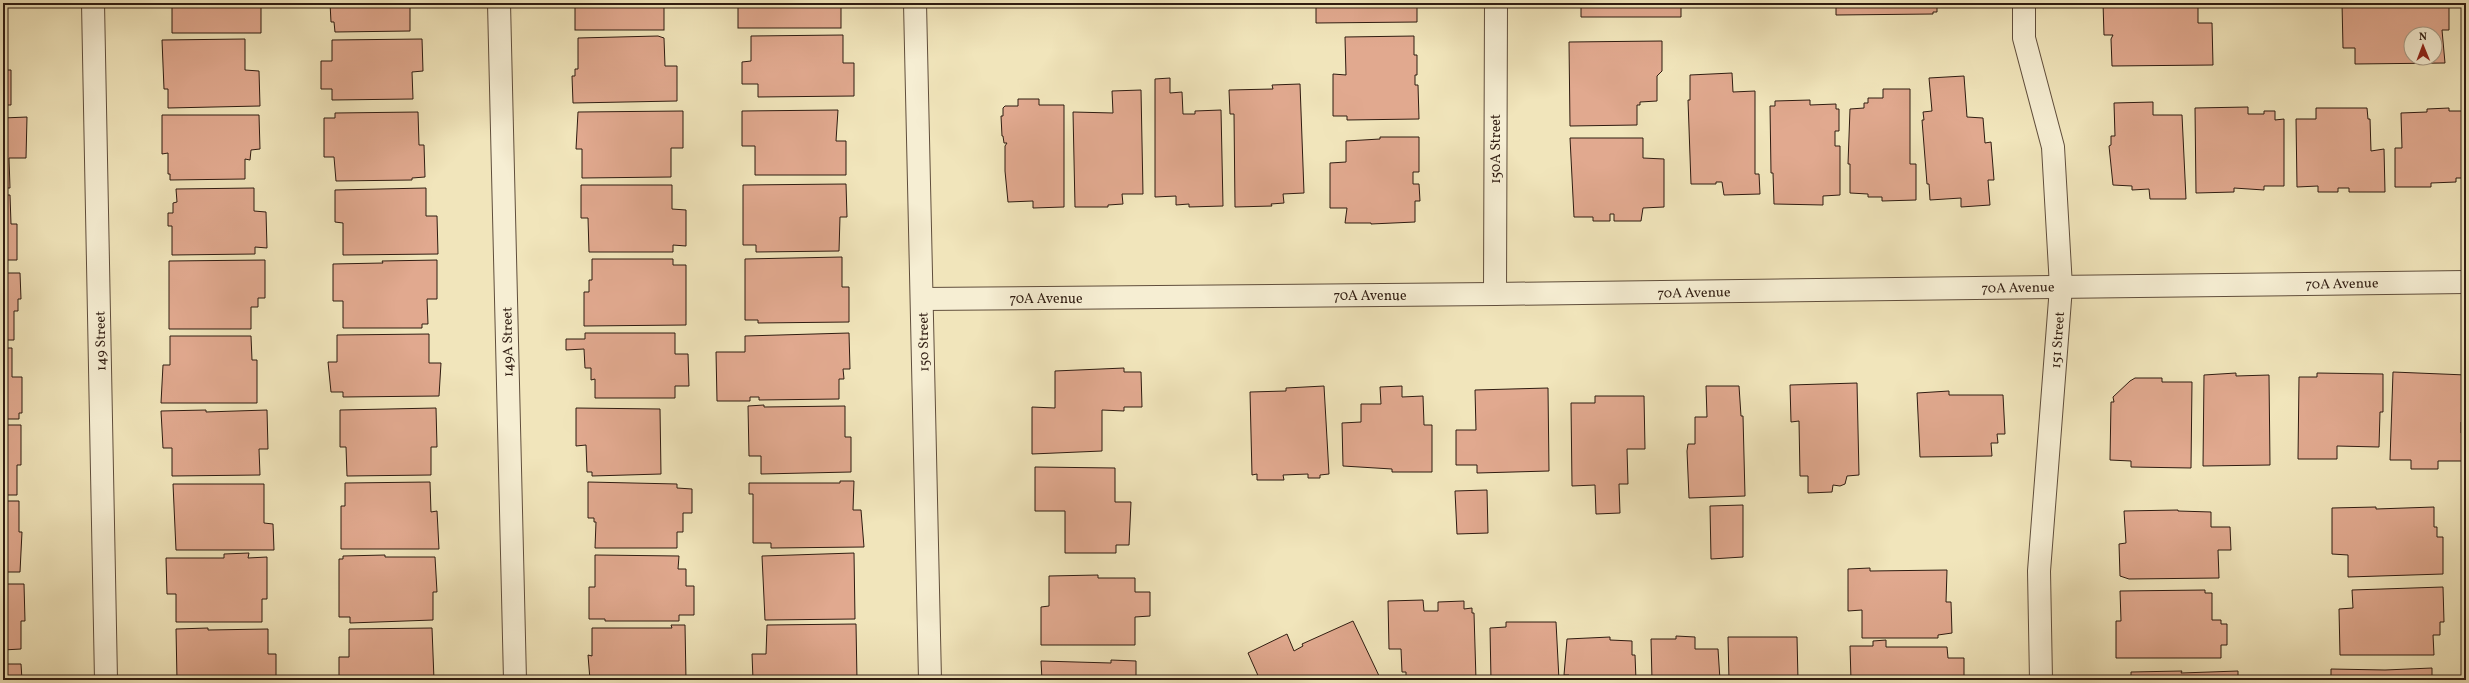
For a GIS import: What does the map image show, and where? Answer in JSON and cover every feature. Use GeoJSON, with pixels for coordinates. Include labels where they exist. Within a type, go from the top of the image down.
{"type":"FeatureCollection","features":[{"type":"Feature","properties":{"kind":"street","name":"149 Street"},"geometry":{"type":"LineString","coordinates":[[93,3],[106,680]]}},
{"type":"Feature","properties":{"kind":"street","name":"149A Street"},"geometry":{"type":"LineString","coordinates":[[499,3],[514,680]]}},
{"type":"Feature","properties":{"kind":"street","name":"150 Street"},"geometry":{"type":"LineString","coordinates":[[915,3],[930,680]]}},
{"type":"Feature","properties":{"kind":"street","name":"150A Street"},"geometry":{"type":"LineString","coordinates":[[1495,294],[1496,3]]}},
{"type":"Feature","properties":{"kind":"street","name":"151 Street"},"geometry":{"type":"LineString","coordinates":[[2024,3],[2024,38],[2053,147],[2061,287],[2039,571],[2041,680]]}},
{"type":"Feature","properties":{"kind":"street","name":"70A Avenue"},"geometry":{"type":"LineString","coordinates":[[922,298],[1495,294],[2466,282]]}},
{"type":"Feature","properties":{"kind":"building"},"geometry":{"type":"Polygon","coordinates":[[[3,3],[5,3],[6,31],[3,31],[3,3]]]}},
{"type":"Feature","properties":{"kind":"building"},"geometry":{"type":"Polygon","coordinates":[[[163,3],[261,3],[261,33],[172,33],[172,5],[163,3]]]}},
{"type":"Feature","properties":{"kind":"building"},"geometry":{"type":"Polygon","coordinates":[[[330,3],[410,3],[410,31],[335,32],[334,22],[331,22],[330,3]]]}},
{"type":"Feature","properties":{"kind":"building"},"geometry":{"type":"Polygon","coordinates":[[[575,3],[664,3],[664,30],[575,30],[575,3]]]}},
{"type":"Feature","properties":{"kind":"building"},"geometry":{"type":"Polygon","coordinates":[[[738,3],[841,3],[841,28],[738,28],[738,3]]]}},
{"type":"Feature","properties":{"kind":"building"},"geometry":{"type":"Polygon","coordinates":[[[1316,3],[1417,3],[1417,22],[1316,23],[1316,3]]]}},
{"type":"Feature","properties":{"kind":"building"},"geometry":{"type":"Polygon","coordinates":[[[1581,3],[1684,3],[1684,7],[1681,7],[1681,17],[1581,17],[1581,3]]]}},
{"type":"Feature","properties":{"kind":"building"},"geometry":{"type":"Polygon","coordinates":[[[1836,3],[1937,3],[1937,12],[1933,12],[1933,14],[1836,15],[1836,3]]]}},
{"type":"Feature","properties":{"kind":"building"},"geometry":{"type":"Polygon","coordinates":[[[2103,3],[2198,3],[2198,23],[2212,23],[2213,65],[2112,66],[2111,39],[2113,35],[2104,35],[2103,3]]]}},
{"type":"Feature","properties":{"kind":"building"},"geometry":{"type":"Polygon","coordinates":[[[2342,3],[2449,3],[2449,30],[2443,30],[2443,26],[2403,26],[2403,63],[2355,64],[2355,48],[2343,48],[2342,3]]]}},
{"type":"Feature","properties":{"kind":"building"},"geometry":{"type":"Polygon","coordinates":[[[843,35],[843,63],[854,63],[854,96],[758,97],[758,84],[742,84],[742,62],[751,61],[751,36],[843,35]]]}},
{"type":"Feature","properties":{"kind":"building"},"geometry":{"type":"Polygon","coordinates":[[[658,36],[664,38],[665,66],[677,66],[677,101],[573,103],[572,76],[575,76],[575,69],[578,69],[578,38],[658,36]]]}},
{"type":"Feature","properties":{"kind":"building"},"geometry":{"type":"Polygon","coordinates":[[[1414,36],[1414,55],[1417,55],[1417,75],[1415,75],[1415,85],[1418,85],[1419,119],[1347,120],[1347,116],[1333,116],[1333,74],[1346,75],[1345,37],[1414,36]]]}},
{"type":"Feature","properties":{"kind":"building"},"geometry":{"type":"Polygon","coordinates":[[[245,39],[245,70],[259,71],[260,106],[168,108],[168,89],[164,89],[162,40],[245,39]]]}},
{"type":"Feature","properties":{"kind":"building"},"geometry":{"type":"Polygon","coordinates":[[[422,39],[423,71],[412,72],[413,99],[332,100],[332,89],[321,89],[321,61],[332,61],[332,40],[422,39]]]}},
{"type":"Feature","properties":{"kind":"building"},"geometry":{"type":"Polygon","coordinates":[[[1662,41],[1662,71],[1657,76],[1657,101],[1640,102],[1640,105],[1637,105],[1637,125],[1570,126],[1569,42],[1662,41]]]}},
{"type":"Feature","properties":{"kind":"building"},"geometry":{"type":"Polygon","coordinates":[[[2443,41],[2445,63],[2443,63],[2443,41]]]}},
{"type":"Feature","properties":{"kind":"building"},"geometry":{"type":"Polygon","coordinates":[[[3,42],[6,42],[7,70],[11,70],[11,105],[3,105],[3,42]]]}},
{"type":"Feature","properties":{"kind":"building"},"geometry":{"type":"Polygon","coordinates":[[[1732,73],[1733,92],[1755,91],[1755,174],[1759,174],[1760,194],[1724,195],[1722,182],[1716,182],[1716,184],[1691,184],[1688,100],[1690,100],[1690,75],[1732,73]]]}},
{"type":"Feature","properties":{"kind":"building"},"geometry":{"type":"Polygon","coordinates":[[[1964,76],[1967,117],[1983,118],[1985,143],[1991,142],[1994,180],[1988,180],[1990,205],[1961,207],[1961,198],[1930,200],[1929,184],[1927,184],[1922,120],[1924,120],[1923,112],[1932,111],[1929,78],[1964,76]]]}},
{"type":"Feature","properties":{"kind":"building"},"geometry":{"type":"Polygon","coordinates":[[[1170,78],[1170,93],[1182,92],[1183,114],[1195,114],[1195,111],[1221,110],[1223,206],[1189,207],[1189,204],[1176,205],[1176,196],[1155,197],[1155,79],[1170,78]]]}},
{"type":"Feature","properties":{"kind":"building"},"geometry":{"type":"Polygon","coordinates":[[[1300,84],[1304,193],[1283,194],[1284,203],[1271,204],[1272,206],[1235,207],[1234,114],[1230,114],[1229,90],[1273,89],[1272,85],[1300,84]]]}},
{"type":"Feature","properties":{"kind":"building"},"geometry":{"type":"Polygon","coordinates":[[[1883,89],[1910,89],[1910,164],[1916,164],[1916,200],[1882,201],[1882,197],[1868,197],[1868,194],[1850,193],[1850,164],[1848,164],[1850,109],[1864,108],[1864,103],[1868,103],[1868,98],[1883,98],[1883,89]]]}},
{"type":"Feature","properties":{"kind":"building"},"geometry":{"type":"Polygon","coordinates":[[[1141,90],[1143,194],[1122,194],[1123,204],[1108,205],[1108,207],[1075,207],[1073,112],[1113,113],[1112,91],[1141,90]]]}},
{"type":"Feature","properties":{"kind":"building"},"geometry":{"type":"Polygon","coordinates":[[[1018,99],[1039,99],[1039,105],[1064,105],[1064,207],[1033,208],[1033,201],[1008,202],[1005,171],[1005,146],[1007,143],[1004,143],[1002,136],[1001,116],[1003,116],[1003,108],[1005,106],[1018,106],[1018,99]]]}},
{"type":"Feature","properties":{"kind":"building"},"geometry":{"type":"Polygon","coordinates":[[[1810,100],[1810,105],[1836,104],[1836,109],[1839,109],[1839,131],[1835,131],[1835,146],[1840,146],[1840,195],[1823,196],[1823,205],[1774,204],[1773,173],[1771,173],[1770,106],[1775,106],[1775,101],[1810,100]]]}},
{"type":"Feature","properties":{"kind":"building"},"geometry":{"type":"Polygon","coordinates":[[[2153,102],[2153,115],[2182,115],[2186,199],[2150,199],[2149,189],[2132,190],[2132,186],[2113,185],[2109,146],[2111,145],[2111,136],[2115,136],[2114,103],[2153,102]]]}},
{"type":"Feature","properties":{"kind":"building"},"geometry":{"type":"Polygon","coordinates":[[[2248,107],[2248,114],[2264,114],[2264,111],[2275,111],[2275,120],[2284,119],[2284,186],[2264,186],[2264,190],[2234,188],[2234,192],[2196,193],[2195,108],[2248,107]]]}},
{"type":"Feature","properties":{"kind":"building"},"geometry":{"type":"Polygon","coordinates":[[[2316,108],[2367,108],[2368,119],[2370,119],[2371,151],[2384,149],[2385,192],[2349,192],[2349,188],[2338,188],[2338,192],[2318,192],[2318,186],[2297,187],[2296,119],[2316,119],[2316,108]]]}},
{"type":"Feature","properties":{"kind":"building"},"geometry":{"type":"Polygon","coordinates":[[[2449,108],[2449,111],[2466,111],[2466,178],[2456,178],[2456,182],[2431,183],[2431,187],[2395,187],[2395,148],[2402,148],[2401,113],[2427,112],[2427,109],[2449,108]]]}},
{"type":"Feature","properties":{"kind":"building"},"geometry":{"type":"Polygon","coordinates":[[[838,110],[836,141],[846,141],[846,175],[755,175],[755,146],[742,146],[742,111],[838,110]]]}},
{"type":"Feature","properties":{"kind":"building"},"geometry":{"type":"Polygon","coordinates":[[[683,111],[683,148],[671,148],[671,177],[582,178],[582,149],[576,149],[578,112],[683,111]]]}},
{"type":"Feature","properties":{"kind":"building"},"geometry":{"type":"Polygon","coordinates":[[[418,112],[419,145],[424,145],[425,177],[412,178],[412,180],[336,181],[334,157],[324,157],[324,118],[335,118],[335,113],[418,112]]]}},
{"type":"Feature","properties":{"kind":"building"},"geometry":{"type":"Polygon","coordinates":[[[162,115],[259,115],[260,149],[251,150],[250,160],[245,159],[245,179],[170,180],[170,174],[168,174],[168,153],[162,154],[162,115]]]}},
{"type":"Feature","properties":{"kind":"building"},"geometry":{"type":"Polygon","coordinates":[[[27,117],[26,158],[9,158],[10,188],[3,188],[3,118],[27,117]]]}},
{"type":"Feature","properties":{"kind":"building"},"geometry":{"type":"Polygon","coordinates":[[[1380,137],[1419,137],[1419,172],[1413,172],[1413,184],[1419,184],[1420,201],[1415,201],[1415,222],[1371,224],[1345,223],[1347,208],[1330,208],[1330,163],[1346,162],[1346,141],[1380,139],[1380,137]]]}},
{"type":"Feature","properties":{"kind":"building"},"geometry":{"type":"Polygon","coordinates":[[[1570,138],[1643,138],[1643,158],[1664,159],[1664,207],[1643,208],[1641,221],[1614,221],[1614,214],[1610,214],[1610,221],[1593,221],[1593,217],[1574,217],[1570,138]]]}},
{"type":"Feature","properties":{"kind":"building"},"geometry":{"type":"Polygon","coordinates":[[[846,184],[847,217],[840,217],[839,251],[756,252],[756,245],[743,245],[743,185],[846,184]]]}},
{"type":"Feature","properties":{"kind":"building"},"geometry":{"type":"Polygon","coordinates":[[[581,185],[672,185],[672,209],[686,210],[686,246],[673,245],[673,252],[589,252],[588,218],[581,218],[581,185]]]}},
{"type":"Feature","properties":{"kind":"building"},"geometry":{"type":"Polygon","coordinates":[[[254,188],[254,211],[266,212],[267,248],[255,247],[255,254],[172,255],[172,226],[168,226],[168,213],[173,213],[173,203],[177,202],[176,189],[254,188]]]}},
{"type":"Feature","properties":{"kind":"building"},"geometry":{"type":"Polygon","coordinates":[[[426,188],[426,216],[437,216],[438,254],[343,255],[343,223],[335,222],[335,190],[426,188]]]}},
{"type":"Feature","properties":{"kind":"building"},"geometry":{"type":"Polygon","coordinates":[[[3,195],[10,195],[11,224],[17,224],[17,260],[3,260],[3,195]]]}},
{"type":"Feature","properties":{"kind":"building"},"geometry":{"type":"Polygon","coordinates":[[[842,257],[842,287],[849,287],[849,322],[758,323],[758,320],[745,320],[745,259],[842,257]]]}},
{"type":"Feature","properties":{"kind":"building"},"geometry":{"type":"Polygon","coordinates":[[[592,259],[673,259],[673,265],[686,265],[686,325],[584,326],[584,292],[589,292],[589,280],[592,280],[592,259]]]}},
{"type":"Feature","properties":{"kind":"building"},"geometry":{"type":"Polygon","coordinates":[[[265,260],[265,298],[258,298],[258,307],[251,307],[251,329],[169,329],[169,261],[265,260]]]}},
{"type":"Feature","properties":{"kind":"building"},"geometry":{"type":"Polygon","coordinates":[[[437,260],[437,299],[427,299],[428,324],[422,324],[422,328],[343,328],[343,301],[333,301],[333,264],[437,260]]]}},
{"type":"Feature","properties":{"kind":"building"},"geometry":{"type":"Polygon","coordinates":[[[3,273],[20,273],[21,299],[18,299],[18,311],[14,311],[14,340],[3,340],[3,273]]]}},
{"type":"Feature","properties":{"kind":"building"},"geometry":{"type":"Polygon","coordinates":[[[585,333],[675,333],[675,354],[688,354],[689,386],[675,386],[675,398],[595,398],[595,379],[591,380],[591,368],[585,368],[584,349],[566,350],[566,339],[585,339],[585,333]]]}},
{"type":"Feature","properties":{"kind":"building"},"geometry":{"type":"Polygon","coordinates":[[[849,333],[850,369],[843,369],[844,379],[839,379],[839,399],[759,400],[759,397],[750,397],[750,401],[717,401],[716,352],[745,352],[745,336],[849,333]]]}},
{"type":"Feature","properties":{"kind":"building"},"geometry":{"type":"Polygon","coordinates":[[[429,334],[429,363],[441,363],[439,396],[343,397],[343,392],[331,392],[328,362],[337,362],[337,335],[429,334]]]}},
{"type":"Feature","properties":{"kind":"building"},"geometry":{"type":"Polygon","coordinates":[[[170,336],[251,336],[252,360],[257,360],[257,403],[161,403],[163,365],[170,365],[170,336]]]}},
{"type":"Feature","properties":{"kind":"building"},"geometry":{"type":"Polygon","coordinates":[[[3,348],[12,348],[12,377],[22,377],[22,413],[19,413],[19,419],[3,419],[3,348]]]}},
{"type":"Feature","properties":{"kind":"building"},"geometry":{"type":"Polygon","coordinates":[[[1124,368],[1124,372],[1141,372],[1142,407],[1124,407],[1124,411],[1102,410],[1102,451],[1032,454],[1032,407],[1055,408],[1055,371],[1124,368]]]}},
{"type":"Feature","properties":{"kind":"building"},"geometry":{"type":"Polygon","coordinates":[[[2393,372],[2466,375],[2466,422],[2461,422],[2461,433],[2466,433],[2466,461],[2438,461],[2438,469],[2411,469],[2411,460],[2390,460],[2393,372]]]}},
{"type":"Feature","properties":{"kind":"building"},"geometry":{"type":"Polygon","coordinates":[[[2236,373],[2236,376],[2269,375],[2270,465],[2203,466],[2204,375],[2236,373]]]}},
{"type":"Feature","properties":{"kind":"building"},"geometry":{"type":"Polygon","coordinates":[[[2317,373],[2383,374],[2383,412],[2380,412],[2379,447],[2337,446],[2337,459],[2298,459],[2299,377],[2317,377],[2317,373]]]}},
{"type":"Feature","properties":{"kind":"building"},"geometry":{"type":"Polygon","coordinates":[[[2135,378],[2162,378],[2162,382],[2192,382],[2191,468],[2131,467],[2131,461],[2110,460],[2111,402],[2114,402],[2113,397],[2135,378]]]}},
{"type":"Feature","properties":{"kind":"building"},"geometry":{"type":"Polygon","coordinates":[[[1857,383],[1859,475],[1847,476],[1845,484],[1840,486],[1833,485],[1832,492],[1808,493],[1808,476],[1800,476],[1799,421],[1791,422],[1790,385],[1857,383]]]}},
{"type":"Feature","properties":{"kind":"building"},"geometry":{"type":"Polygon","coordinates":[[[1324,386],[1329,474],[1320,475],[1320,478],[1308,478],[1308,474],[1283,475],[1284,480],[1257,480],[1257,474],[1252,475],[1250,392],[1286,391],[1286,388],[1324,386]]]}},
{"type":"Feature","properties":{"kind":"building"},"geometry":{"type":"Polygon","coordinates":[[[1402,386],[1402,397],[1423,396],[1424,425],[1432,425],[1432,472],[1392,472],[1392,469],[1343,466],[1342,423],[1361,422],[1361,404],[1381,404],[1380,387],[1402,386]]]}},
{"type":"Feature","properties":{"kind":"building"},"geometry":{"type":"Polygon","coordinates":[[[1706,386],[1739,386],[1741,416],[1743,416],[1745,496],[1689,498],[1688,444],[1695,444],[1695,417],[1707,417],[1706,386]]]}},
{"type":"Feature","properties":{"kind":"building"},"geometry":{"type":"Polygon","coordinates":[[[1548,388],[1549,471],[1477,473],[1477,465],[1456,465],[1456,430],[1476,430],[1475,390],[1548,388]]]}},
{"type":"Feature","properties":{"kind":"building"},"geometry":{"type":"Polygon","coordinates":[[[1949,391],[1949,395],[2003,395],[2005,434],[1997,434],[1998,443],[1991,443],[1992,456],[1920,457],[1917,393],[1949,391]]]}},
{"type":"Feature","properties":{"kind":"building"},"geometry":{"type":"Polygon","coordinates":[[[1595,396],[1644,396],[1645,449],[1627,449],[1628,484],[1619,484],[1620,513],[1596,514],[1595,485],[1572,486],[1571,403],[1595,403],[1595,396]]]}},
{"type":"Feature","properties":{"kind":"building"},"geometry":{"type":"Polygon","coordinates":[[[764,405],[764,407],[845,406],[845,437],[851,437],[851,472],[761,474],[761,456],[749,456],[748,406],[764,405]]]}},
{"type":"Feature","properties":{"kind":"building"},"geometry":{"type":"Polygon","coordinates":[[[436,408],[437,447],[431,447],[431,475],[347,476],[346,447],[340,447],[340,410],[436,408]]]}},
{"type":"Feature","properties":{"kind":"building"},"geometry":{"type":"Polygon","coordinates":[[[576,408],[660,409],[661,474],[592,476],[592,472],[587,472],[586,445],[576,446],[576,408]]]}},
{"type":"Feature","properties":{"kind":"building"},"geometry":{"type":"Polygon","coordinates":[[[206,410],[206,412],[267,410],[268,449],[259,449],[260,475],[172,476],[172,448],[163,448],[161,411],[206,410]]]}},
{"type":"Feature","properties":{"kind":"building"},"geometry":{"type":"Polygon","coordinates":[[[3,425],[21,425],[21,465],[17,465],[17,495],[3,495],[3,425]]]}},
{"type":"Feature","properties":{"kind":"building"},"geometry":{"type":"Polygon","coordinates":[[[1035,467],[1115,468],[1115,502],[1131,502],[1129,545],[1116,545],[1116,553],[1065,553],[1065,511],[1035,511],[1035,467]]]}},
{"type":"Feature","properties":{"kind":"building"},"geometry":{"type":"Polygon","coordinates":[[[840,481],[854,481],[853,510],[861,510],[864,547],[771,548],[771,543],[753,543],[753,494],[749,494],[749,483],[840,483],[840,481]]]}},
{"type":"Feature","properties":{"kind":"building"},"geometry":{"type":"Polygon","coordinates":[[[430,482],[431,512],[437,511],[439,549],[341,549],[341,506],[345,506],[345,483],[430,482]]]}},
{"type":"Feature","properties":{"kind":"building"},"geometry":{"type":"Polygon","coordinates":[[[588,482],[677,484],[677,488],[692,489],[692,513],[683,513],[683,532],[677,532],[677,548],[595,548],[596,522],[594,522],[594,518],[588,518],[588,482]]]}},
{"type":"Feature","properties":{"kind":"building"},"geometry":{"type":"Polygon","coordinates":[[[173,484],[264,484],[264,523],[273,524],[274,550],[176,550],[173,484]]]}},
{"type":"Feature","properties":{"kind":"building"},"geometry":{"type":"Polygon","coordinates":[[[1487,490],[1488,533],[1457,534],[1455,491],[1487,490]]]}},
{"type":"Feature","properties":{"kind":"building"},"geometry":{"type":"Polygon","coordinates":[[[3,501],[19,501],[19,532],[22,532],[20,572],[3,572],[3,501]]]}},
{"type":"Feature","properties":{"kind":"building"},"geometry":{"type":"Polygon","coordinates":[[[1743,505],[1743,557],[1711,559],[1710,506],[1743,505]]]}},
{"type":"Feature","properties":{"kind":"building"},"geometry":{"type":"Polygon","coordinates":[[[2376,507],[2376,509],[2434,507],[2434,527],[2437,527],[2437,537],[2443,537],[2443,574],[2348,577],[2348,555],[2332,554],[2332,508],[2376,507]]]}},
{"type":"Feature","properties":{"kind":"building"},"geometry":{"type":"Polygon","coordinates":[[[2178,510],[2211,512],[2211,527],[2230,527],[2231,550],[2218,550],[2219,578],[2129,579],[2120,576],[2119,544],[2126,543],[2124,511],[2178,510]]]}},
{"type":"Feature","properties":{"kind":"building"},"geometry":{"type":"Polygon","coordinates":[[[249,553],[248,558],[267,557],[267,599],[262,599],[262,622],[176,622],[176,594],[167,594],[166,558],[224,558],[224,554],[249,553]]]}},
{"type":"Feature","properties":{"kind":"building"},"geometry":{"type":"Polygon","coordinates":[[[854,553],[855,619],[765,620],[762,556],[854,553]]]}},
{"type":"Feature","properties":{"kind":"building"},"geometry":{"type":"Polygon","coordinates":[[[385,555],[385,557],[435,557],[437,592],[433,592],[433,620],[350,623],[350,617],[339,617],[339,559],[343,559],[343,556],[385,555]]]}},
{"type":"Feature","properties":{"kind":"building"},"geometry":{"type":"Polygon","coordinates":[[[595,555],[679,556],[678,569],[686,569],[686,586],[694,586],[694,615],[679,615],[679,621],[605,621],[605,619],[589,619],[589,587],[595,587],[595,555]]]}},
{"type":"Feature","properties":{"kind":"building"},"geometry":{"type":"Polygon","coordinates":[[[1870,568],[1870,571],[1947,570],[1946,602],[1951,602],[1952,633],[1938,635],[1938,638],[1862,638],[1862,610],[1848,611],[1848,569],[1870,568]]]}},
{"type":"Feature","properties":{"kind":"building"},"geometry":{"type":"Polygon","coordinates":[[[1098,575],[1098,578],[1135,578],[1135,592],[1150,592],[1150,616],[1135,617],[1135,645],[1041,645],[1041,607],[1049,606],[1049,576],[1098,575]]]}},
{"type":"Feature","properties":{"kind":"building"},"geometry":{"type":"Polygon","coordinates":[[[3,584],[24,584],[25,621],[21,621],[21,649],[3,650],[3,584]]]}},
{"type":"Feature","properties":{"kind":"building"},"geometry":{"type":"Polygon","coordinates":[[[2443,587],[2444,622],[2440,622],[2440,635],[2433,635],[2434,655],[2340,655],[2339,609],[2353,608],[2352,590],[2443,587]]]}},
{"type":"Feature","properties":{"kind":"building"},"geometry":{"type":"Polygon","coordinates":[[[2205,590],[2205,593],[2212,593],[2212,620],[2221,620],[2221,624],[2227,624],[2227,645],[2221,645],[2221,658],[2116,658],[2116,621],[2121,621],[2120,591],[2205,590]]]}},
{"type":"Feature","properties":{"kind":"building"},"geometry":{"type":"Polygon","coordinates":[[[1423,600],[1424,611],[1438,611],[1438,602],[1464,601],[1464,609],[1472,608],[1472,613],[1474,613],[1476,680],[1406,680],[1406,672],[1402,672],[1401,649],[1389,649],[1388,601],[1423,600]]]}},
{"type":"Feature","properties":{"kind":"building"},"geometry":{"type":"Polygon","coordinates":[[[1353,621],[1381,680],[1260,680],[1248,653],[1287,634],[1294,651],[1303,646],[1302,644],[1353,621]]]}},
{"type":"Feature","properties":{"kind":"building"},"geometry":{"type":"Polygon","coordinates":[[[1506,622],[1556,622],[1559,680],[1491,680],[1490,628],[1506,627],[1506,622]]]}},
{"type":"Feature","properties":{"kind":"building"},"geometry":{"type":"Polygon","coordinates":[[[856,624],[857,680],[753,680],[752,654],[766,654],[767,625],[856,624]]]}},
{"type":"Feature","properties":{"kind":"building"},"geometry":{"type":"Polygon","coordinates":[[[671,625],[685,625],[686,680],[590,680],[588,655],[592,656],[592,628],[672,628],[671,625]]]}},
{"type":"Feature","properties":{"kind":"building"},"geometry":{"type":"Polygon","coordinates":[[[208,628],[208,630],[268,629],[268,654],[276,654],[276,680],[177,680],[176,629],[208,628]]]}},
{"type":"Feature","properties":{"kind":"building"},"geometry":{"type":"Polygon","coordinates":[[[432,628],[434,680],[339,680],[339,657],[349,657],[349,629],[432,628]]]}},
{"type":"Feature","properties":{"kind":"building"},"geometry":{"type":"Polygon","coordinates":[[[1676,636],[1695,637],[1695,649],[1718,649],[1720,680],[1652,680],[1651,639],[1676,639],[1676,636]]]}},
{"type":"Feature","properties":{"kind":"building"},"geometry":{"type":"Polygon","coordinates":[[[1610,637],[1610,640],[1632,641],[1632,655],[1635,655],[1636,680],[1569,680],[1569,675],[1564,675],[1567,639],[1610,637]]]}},
{"type":"Feature","properties":{"kind":"building"},"geometry":{"type":"Polygon","coordinates":[[[1728,637],[1797,637],[1798,680],[1729,680],[1728,637]]]}},
{"type":"Feature","properties":{"kind":"building"},"geometry":{"type":"Polygon","coordinates":[[[1886,640],[1886,647],[1947,647],[1948,658],[1964,658],[1964,677],[1948,677],[1949,680],[1851,680],[1850,646],[1873,646],[1873,641],[1886,640]]]}},
{"type":"Feature","properties":{"kind":"building"},"geometry":{"type":"Polygon","coordinates":[[[1111,660],[1136,661],[1136,680],[1042,680],[1041,661],[1111,663],[1111,660]]]}},
{"type":"Feature","properties":{"kind":"building"},"geometry":{"type":"Polygon","coordinates":[[[3,664],[21,664],[22,680],[3,680],[3,664]]]}},
{"type":"Feature","properties":{"kind":"building"},"geometry":{"type":"Polygon","coordinates":[[[2432,668],[2432,680],[2331,680],[2331,669],[2385,670],[2432,668]]]}},
{"type":"Feature","properties":{"kind":"building"},"geometry":{"type":"Polygon","coordinates":[[[2182,671],[2181,673],[2238,671],[2238,680],[2131,680],[2131,672],[2182,671]]]}}]}
